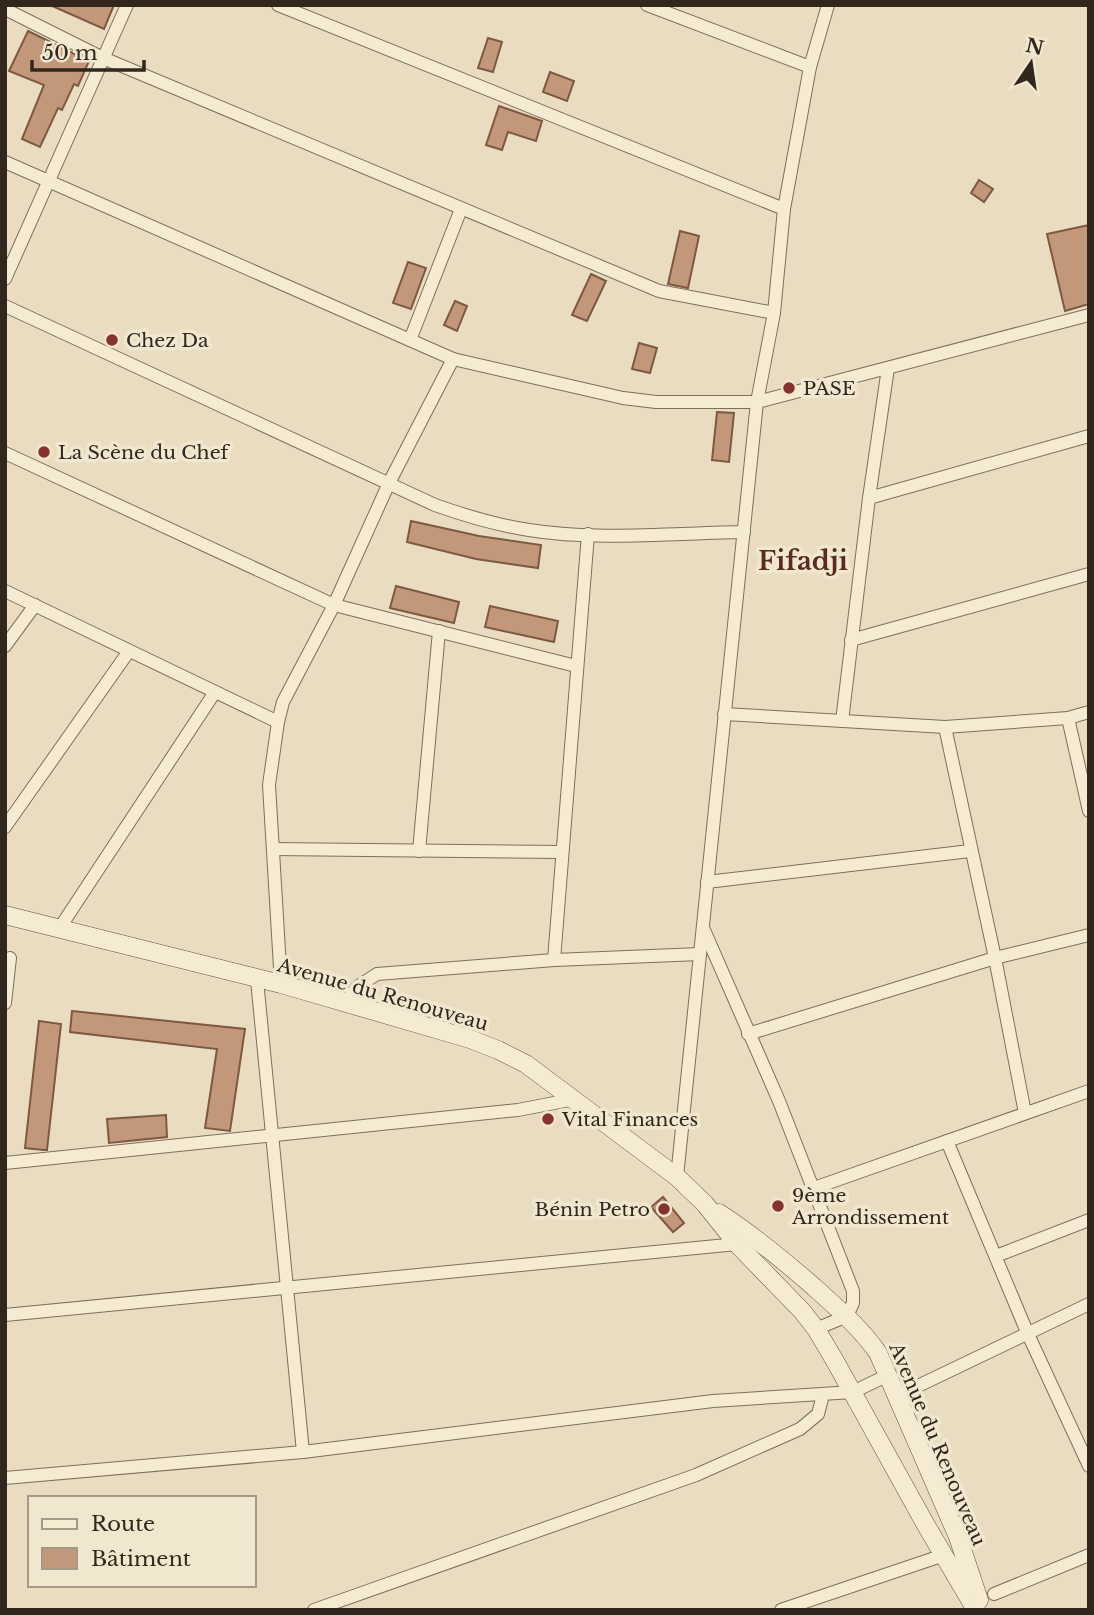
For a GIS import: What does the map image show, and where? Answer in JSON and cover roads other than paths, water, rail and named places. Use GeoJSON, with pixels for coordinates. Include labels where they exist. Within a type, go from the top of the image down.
{"type":"FeatureCollection","features":[{"type":"Feature","properties":{"kind":"main road","name":"Avenue du Renouveau"},"geometry":{"type":"LineString","coordinates":[[5,915],[281,984],[498,1050],[526,1064],[575,1098],[677,1177],[705,1204],[737,1244],[816,1329],[976,1610]]}},
{"type":"Feature","properties":{"kind":"main road","name":"Avenue du Renouveau"},"geometry":{"type":"LineString","coordinates":[[705,1204],[746,1230],[771,1250],[864,1332],[878,1353],[958,1537],[982,1610]]}},
{"type":"Feature","properties":{"kind":"street"},"geometry":{"type":"LineString","coordinates":[[5,279],[127,5]]}},
{"type":"Feature","properties":{"kind":"street"},"geometry":{"type":"LineString","coordinates":[[278,5],[783,209]]}},
{"type":"Feature","properties":{"kind":"street"},"geometry":{"type":"LineString","coordinates":[[647,5],[810,67]]}},
{"type":"Feature","properties":{"kind":"street"},"geometry":{"type":"LineString","coordinates":[[677,1177],[757,402],[774,313],[783,209],[810,67],[828,5]]}},
{"type":"Feature","properties":{"kind":"street"},"geometry":{"type":"LineString","coordinates":[[5,9],[103,58],[659,291],[774,313]]}},
{"type":"Feature","properties":{"kind":"street"},"geometry":{"type":"LineString","coordinates":[[5,162],[453,359],[623,398],[757,402],[1089,315]]}},
{"type":"Feature","properties":{"kind":"street"},"geometry":{"type":"LineString","coordinates":[[410,340],[461,209]]}},
{"type":"Feature","properties":{"kind":"street"},"geometry":{"type":"LineString","coordinates":[[5,306],[436,505],[481,521],[532,531],[588,534],[744,532]]}},
{"type":"Feature","properties":{"kind":"street"},"geometry":{"type":"LineString","coordinates":[[281,984],[269,785],[283,702],[334,605],[389,483],[453,359]]}},
{"type":"Feature","properties":{"kind":"street"},"geometry":{"type":"LineString","coordinates":[[842,721],[888,368]]}},
{"type":"Feature","properties":{"kind":"street"},"geometry":{"type":"LineString","coordinates":[[869,498],[1089,436]]}},
{"type":"Feature","properties":{"kind":"street"},"geometry":{"type":"LineString","coordinates":[[5,453],[334,605],[576,666]]}},
{"type":"Feature","properties":{"kind":"street"},"geometry":{"type":"LineString","coordinates":[[554,960],[588,534]]}},
{"type":"Feature","properties":{"kind":"street"},"geometry":{"type":"LineString","coordinates":[[851,640],[1089,574]]}},
{"type":"Feature","properties":{"kind":"street"},"geometry":{"type":"LineString","coordinates":[[5,591],[278,722]]}},
{"type":"Feature","properties":{"kind":"street"},"geometry":{"type":"LineString","coordinates":[[5,646],[35,605]]}},
{"type":"Feature","properties":{"kind":"street"},"geometry":{"type":"LineString","coordinates":[[419,851],[439,631]]}},
{"type":"Feature","properties":{"kind":"street"},"geometry":{"type":"LineString","coordinates":[[5,827],[129,651]]}},
{"type":"Feature","properties":{"kind":"street"},"geometry":{"type":"LineString","coordinates":[[59,929],[215,692]]}},
{"type":"Feature","properties":{"kind":"street"},"geometry":{"type":"LineString","coordinates":[[724,715],[944,727],[1068,718],[1089,712]]}},
{"type":"Feature","properties":{"kind":"street"},"geometry":{"type":"LineString","coordinates":[[1068,718],[1089,811]]}},
{"type":"Feature","properties":{"kind":"street"},"geometry":{"type":"LineString","coordinates":[[944,727],[1026,1113]]}},
{"type":"Feature","properties":{"kind":"street"},"geometry":{"type":"LineString","coordinates":[[273,849],[561,852]]}},
{"type":"Feature","properties":{"kind":"street"},"geometry":{"type":"LineString","coordinates":[[707,882],[970,851]]}},
{"type":"Feature","properties":{"kind":"street"},"geometry":{"type":"LineString","coordinates":[[703,927],[779,1101],[853,1291],[853,1303],[847,1316],[816,1329]]}},
{"type":"Feature","properties":{"kind":"street"},"geometry":{"type":"LineString","coordinates":[[748,1034],[995,958],[1089,935]]}},
{"type":"Feature","properties":{"kind":"street"},"geometry":{"type":"LineString","coordinates":[[346,1002],[357,987],[377,974],[554,960],[700,954]]}},
{"type":"Feature","properties":{"kind":"street"},"geometry":{"type":"LineString","coordinates":[[5,1003],[10,958]]}},
{"type":"Feature","properties":{"kind":"street"},"geometry":{"type":"LineString","coordinates":[[257,980],[303,1452]]}},
{"type":"Feature","properties":{"kind":"street"},"geometry":{"type":"LineString","coordinates":[[814,1188],[1089,1091]]}},
{"type":"Feature","properties":{"kind":"street"},"geometry":{"type":"LineString","coordinates":[[5,1163],[518,1110],[575,1098]]}},
{"type":"Feature","properties":{"kind":"street"},"geometry":{"type":"LineString","coordinates":[[947,1141],[1027,1332],[1089,1466]]}},
{"type":"Feature","properties":{"kind":"street"},"geometry":{"type":"LineString","coordinates":[[996,1256],[1089,1220]]}},
{"type":"Feature","properties":{"kind":"street"},"geometry":{"type":"LineString","coordinates":[[5,1315],[737,1244]]}},
{"type":"Feature","properties":{"kind":"street"},"geometry":{"type":"LineString","coordinates":[[897,1395],[1089,1304]]}},
{"type":"Feature","properties":{"kind":"street"},"geometry":{"type":"LineString","coordinates":[[5,1478],[303,1452],[713,1401],[853,1392],[888,1375]]}},
{"type":"Feature","properties":{"kind":"street"},"geometry":{"type":"LineString","coordinates":[[314,1610],[696,1475],[785,1437],[811,1422],[818,1414],[822,1395]]}},
{"type":"Feature","properties":{"kind":"street"},"geometry":{"type":"LineString","coordinates":[[781,1610],[944,1555]]}},
{"type":"Feature","properties":{"kind":"street"},"geometry":{"type":"LineString","coordinates":[[994,1594],[1089,1555]]}},
{"type":"Feature","properties":{"kind":"place","name":"Chez Da"},"geometry":{"type":"Point","coordinates":[112,340]}},
{"type":"Feature","properties":{"kind":"place","name":"PASE"},"geometry":{"type":"Point","coordinates":[789,388]}},
{"type":"Feature","properties":{"kind":"place","name":"La Scène du Chef"},"geometry":{"type":"Point","coordinates":[44,452]}},
{"type":"Feature","properties":{"kind":"place","name":"Vital Finances"},"geometry":{"type":"Point","coordinates":[548,1119]}},
{"type":"Feature","properties":{"kind":"place","name":"9ème Arrondissement"},"geometry":{"type":"Point","coordinates":[778,1206]}},
{"type":"Feature","properties":{"kind":"place","name":"Bénin Petro"},"geometry":{"type":"Point","coordinates":[664,1209]}},
{"type":"Feature","properties":{"kind":"district","name":"Fifadji"},"geometry":{"type":"Point","coordinates":[803,561]}}]}
